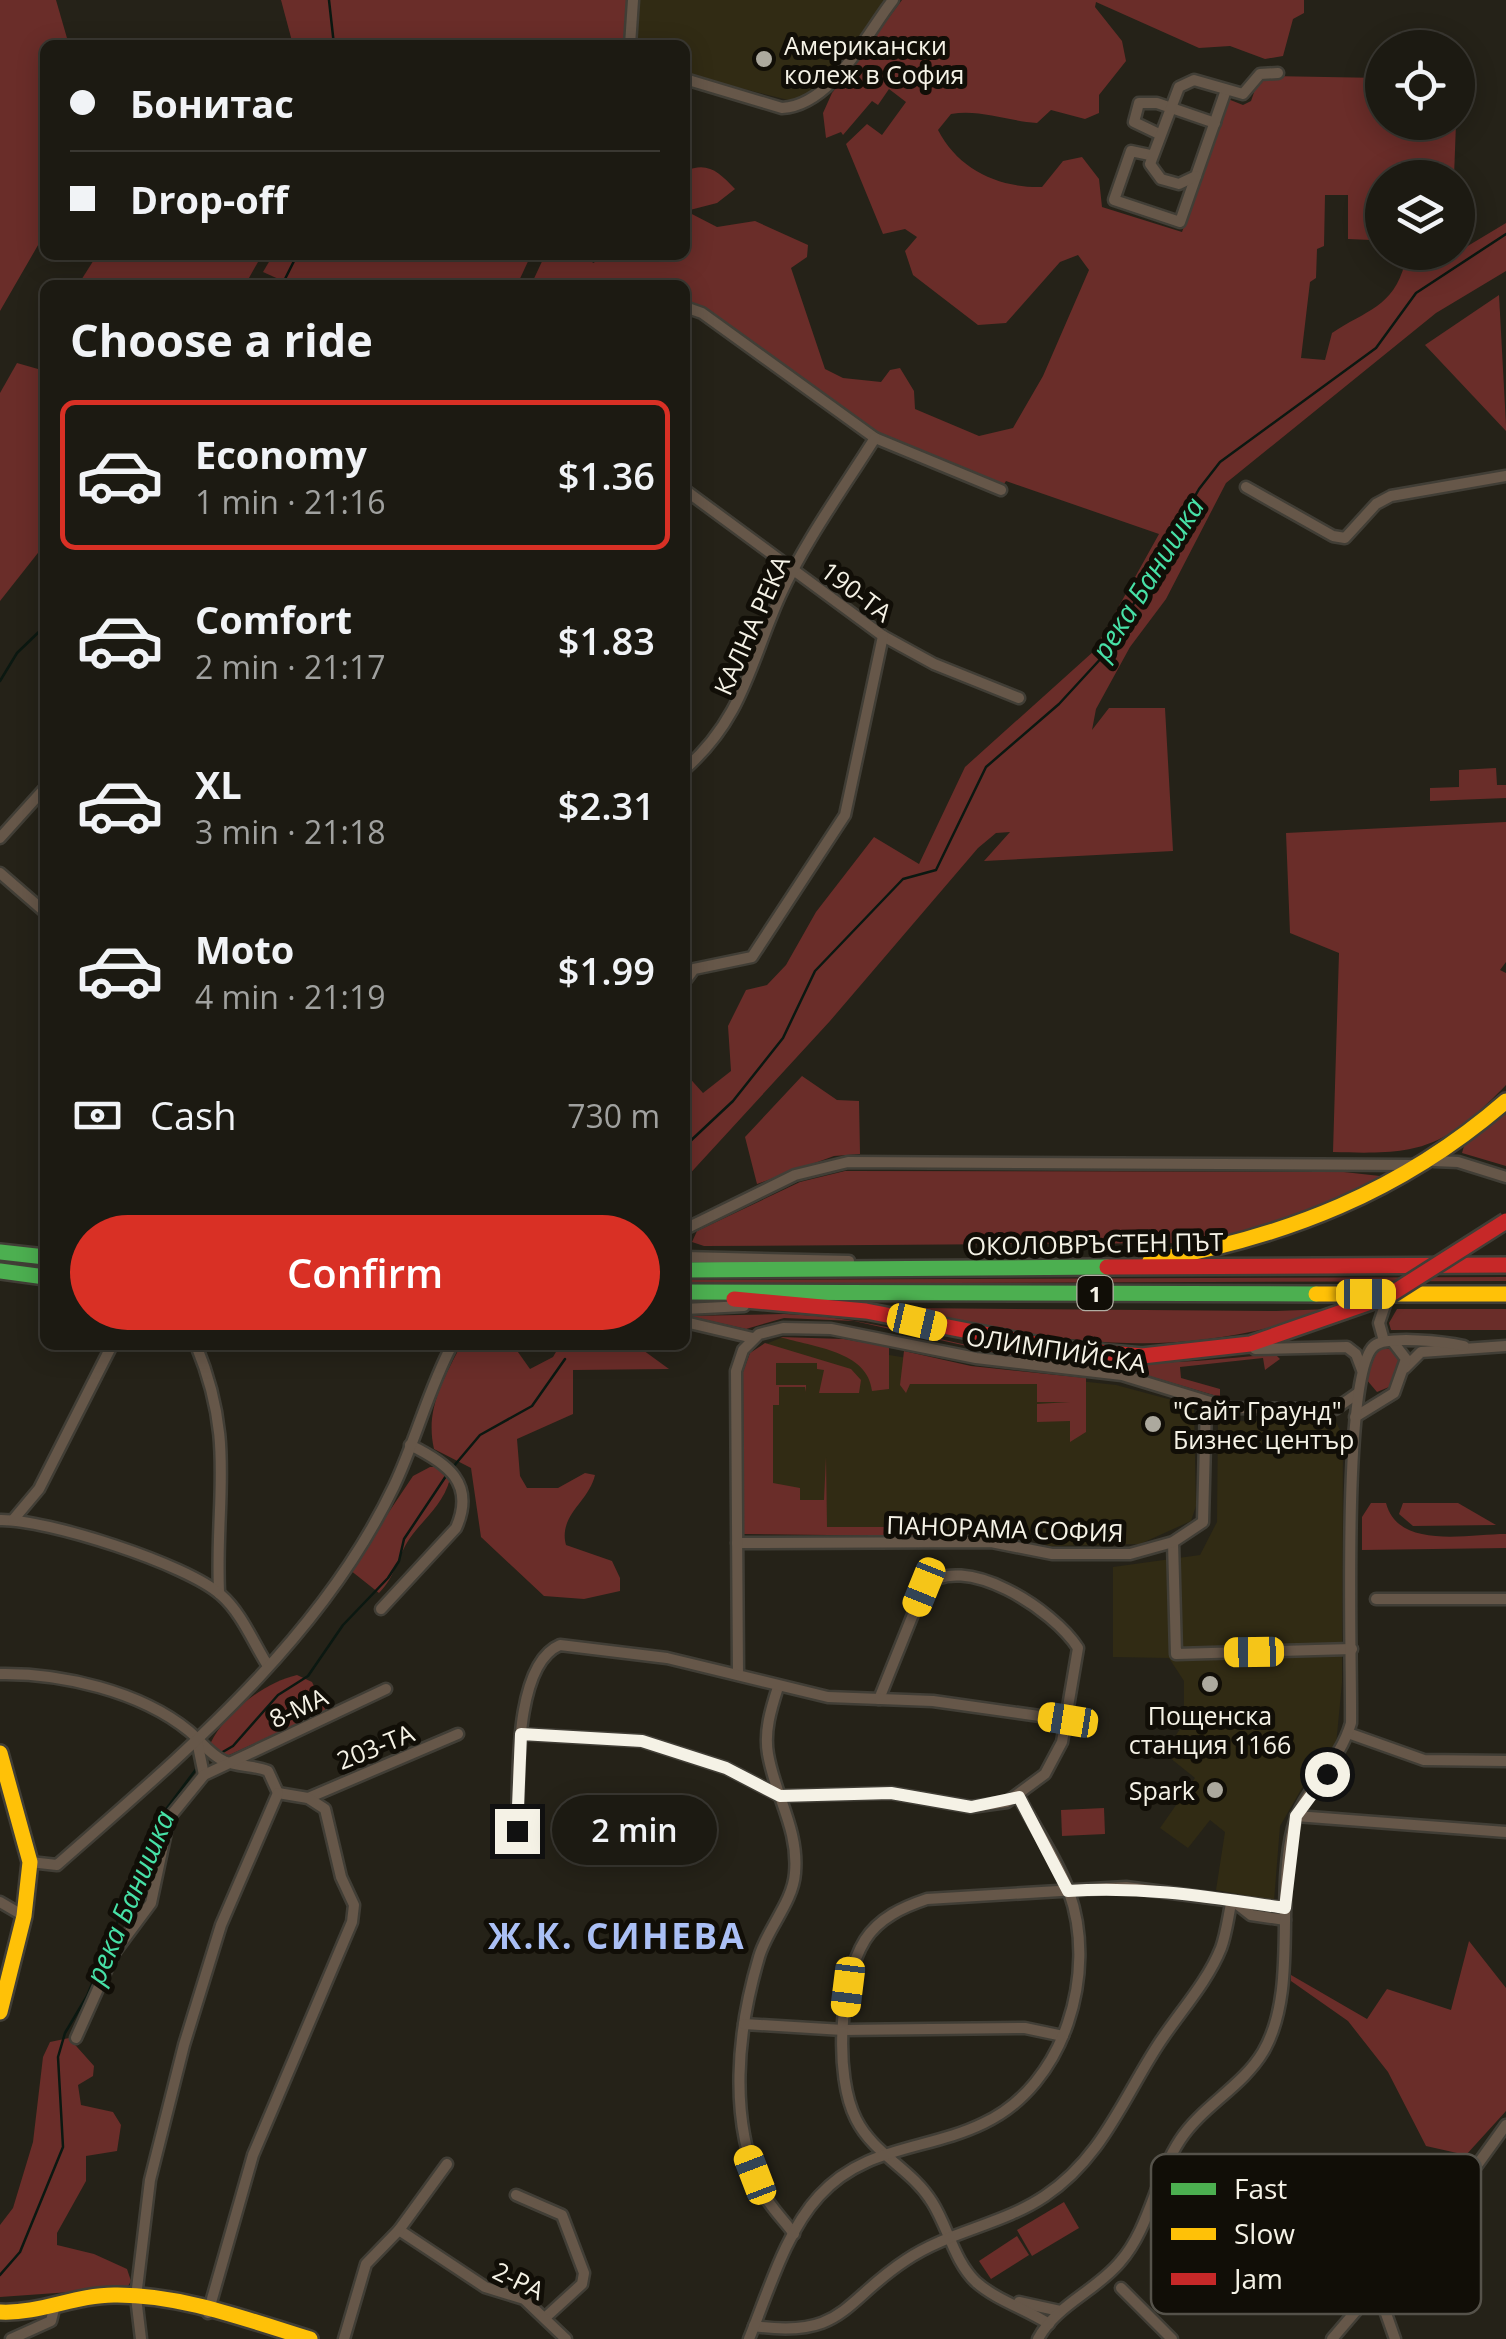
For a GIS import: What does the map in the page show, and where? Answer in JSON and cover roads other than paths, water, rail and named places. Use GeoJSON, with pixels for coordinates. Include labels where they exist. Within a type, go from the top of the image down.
{"type":"FeatureCollection","features":[{"type":"Feature","properties":{"kind":"main road"},"geometry":{"type":"LineString","coordinates":[[1101,1268],[1170,1258],[1300,1228],[1383,1191],[1431,1162],[1506,1100]]}},
{"type":"Feature","properties":{"kind":"main road"},"geometry":{"type":"LineString","coordinates":[[813,1304],[1063,1352],[1142,1356],[1229,1349],[1315,1325],[1388,1296],[1506,1221]]}},
{"type":"Feature","properties":{"kind":"main road"},"geometry":{"type":"LineString","coordinates":[[0,1252],[40,1256]]}},
{"type":"Feature","properties":{"kind":"main road","name":"ОКОЛОВРЪСТЕН ПЪТ"},"geometry":{"type":"LineString","coordinates":[[690,1261],[920,1270],[1506,1265]]}},
{"type":"Feature","properties":{"kind":"main road"},"geometry":{"type":"LineString","coordinates":[[0,1275],[40,1279]]}},
{"type":"Feature","properties":{"kind":"main road"},"geometry":{"type":"LineString","coordinates":[[690,1294],[813,1304],[1015,1293]]}},
{"type":"Feature","properties":{"kind":"main road","name":"ОКОЛОВРЪСТЕН ПЪТ"},"geometry":{"type":"LineString","coordinates":[[690,1294],[1506,1294]]}},
{"type":"Feature","properties":{"kind":"main road"},"geometry":{"type":"LineString","coordinates":[[0,1753],[30,1862],[24,1916],[0,2012]]}},
{"type":"Feature","properties":{"kind":"main road"},"geometry":{"type":"LineString","coordinates":[[0,2312],[92,2296],[136,2296],[310,2339]]}},
{"type":"Feature","properties":{"kind":"street"},"geometry":{"type":"LineString","coordinates":[[630,40],[632,0]]}},
{"type":"Feature","properties":{"kind":"street"},"geometry":{"type":"LineString","coordinates":[[690,80],[782,108],[798,107],[822,93],[893,0]]}},
{"type":"Feature","properties":{"kind":"street"},"geometry":{"type":"LineString","coordinates":[[1198,175],[1179,184],[1152,172],[1150,156],[1169,107],[1186,81],[1243,94],[1260,74],[1278,73]]}},
{"type":"Feature","properties":{"kind":"street"},"geometry":{"type":"LineString","coordinates":[[1150,156],[1135,151],[1129,154],[1114,196],[1119,203],[1180,222],[1226,90]]}},
{"type":"Feature","properties":{"kind":"street"},"geometry":{"type":"LineString","coordinates":[[1159,134],[1138,126],[1133,116],[1145,100],[1215,123]]}},
{"type":"Feature","properties":{"kind":"street"},"geometry":{"type":"LineString","coordinates":[[690,308],[875,438],[995,488]]}},
{"type":"Feature","properties":{"kind":"street","name":"КАЛНА РЕКА"},"geometry":{"type":"LineString","coordinates":[[690,764],[706,750],[735,710],[794,569],[875,438]]}},
{"type":"Feature","properties":{"kind":"street"},"geometry":{"type":"LineString","coordinates":[[1246,487],[1333,536],[1345,538],[1376,504],[1391,496],[1506,476]]}},
{"type":"Feature","properties":{"kind":"street","name":"190-ТА"},"geometry":{"type":"LineString","coordinates":[[690,494],[883,636],[934,664],[1019,698]]}},
{"type":"Feature","properties":{"kind":"street"},"geometry":{"type":"LineString","coordinates":[[690,974],[694,969],[752,956],[845,816],[883,636]]}},
{"type":"Feature","properties":{"kind":"street"},"geometry":{"type":"LineString","coordinates":[[0,838],[40,794]]}},
{"type":"Feature","properties":{"kind":"street"},"geometry":{"type":"LineString","coordinates":[[0,873],[40,908]]}},
{"type":"Feature","properties":{"kind":"street"},"geometry":{"type":"LineString","coordinates":[[690,1228],[808,1170],[848,1162],[1400,1167],[1458,1162],[1506,1176]]}},
{"type":"Feature","properties":{"kind":"street"},"geometry":{"type":"LineString","coordinates":[[0,1244],[40,1248]]}},
{"type":"Feature","properties":{"kind":"street"},"geometry":{"type":"LineString","coordinates":[[1388,1296],[1379,1323],[1388,1342],[1404,1352],[1405,1368]]}},
{"type":"Feature","properties":{"kind":"street"},"geometry":{"type":"LineString","coordinates":[[690,1308],[792,1304]]}},
{"type":"Feature","properties":{"kind":"street","name":"ОЛИМПИЙСКА"},"geometry":{"type":"LineString","coordinates":[[690,1323],[753,1338],[783,1328],[851,1331],[976,1358],[1122,1376],[1206,1402],[1263,1411],[1335,1409]]}},
{"type":"Feature","properties":{"kind":"street"},"geometry":{"type":"LineString","coordinates":[[738,1674],[736,1371],[743,1350],[753,1338]]}},
{"type":"Feature","properties":{"kind":"street"},"geometry":{"type":"LineString","coordinates":[[1173,2154],[1191,2122],[1263,2052],[1278,2005],[1296,1816],[1334,1764],[1348,1733],[1355,1418],[1370,1350],[1388,1342],[1506,1346]]}},
{"type":"Feature","properties":{"kind":"street"},"geometry":{"type":"LineString","coordinates":[[1355,1418],[1396,1390],[1405,1368],[1422,1352],[1464,1346]]}},
{"type":"Feature","properties":{"kind":"street"},"geometry":{"type":"LineString","coordinates":[[1229,1349],[1348,1348],[1356,1354],[1360,1382],[1369,1398],[1383,1399]]}},
{"type":"Feature","properties":{"kind":"street"},"geometry":{"type":"LineString","coordinates":[[13,1520],[39,1488],[109,1350]]}},
{"type":"Feature","properties":{"kind":"street"},"geometry":{"type":"LineString","coordinates":[[198,1350],[221,1425],[224,1457],[217,1549],[219,1593],[268,1666]]}},
{"type":"Feature","properties":{"kind":"street"},"geometry":{"type":"LineString","coordinates":[[30,1862],[57,1865],[201,1750],[291,1643],[394,1487],[450,1350]]}},
{"type":"Feature","properties":{"kind":"street"},"geometry":{"type":"LineString","coordinates":[[1355,1418],[1335,1409],[1360,1382]]}},
{"type":"Feature","properties":{"kind":"street"},"geometry":{"type":"LineString","coordinates":[[1206,1402],[1204,1518],[1200,1527],[1173,1542],[1176,1654],[1352,1649]]}},
{"type":"Feature","properties":{"kind":"street"},"geometry":{"type":"LineString","coordinates":[[381,1609],[456,1528],[464,1497],[456,1475],[441,1460],[410,1445]]}},
{"type":"Feature","properties":{"kind":"street"},"geometry":{"type":"LineString","coordinates":[[0,1520],[84,1536],[219,1593]]}},
{"type":"Feature","properties":{"kind":"street","name":"ПАНОРАМА СОФИЯ"},"geometry":{"type":"LineString","coordinates":[[737,1544],[992,1542],[1060,1555],[1130,1554],[1173,1542]]}},
{"type":"Feature","properties":{"kind":"street"},"geometry":{"type":"LineString","coordinates":[[521,1734],[642,1741],[726,1768],[780,1796],[891,1793],[971,1807],[1019,1797],[1044,1774],[1068,1720],[1078,1648],[1050,1615],[956,1572],[937,1574],[924,1587],[879,1699]]}},
{"type":"Feature","properties":{"kind":"street"},"geometry":{"type":"LineString","coordinates":[[1376,1599],[1506,1598]]}},
{"type":"Feature","properties":{"kind":"street"},"geometry":{"type":"LineString","coordinates":[[517,1831],[521,1734],[528,1690],[541,1660],[560,1646],[667,1658],[828,1697],[933,1701],[1068,1720]]}},
{"type":"Feature","properties":{"kind":"street"},"geometry":{"type":"LineString","coordinates":[[0,1674],[77,1679],[143,1706],[188,1731],[201,1750],[204,1775],[169,1818],[151,1903],[119,1944],[76,2038]]}},
{"type":"Feature","properties":{"kind":"street"},"geometry":{"type":"LineString","coordinates":[[778,1687],[768,1719],[768,1753],[796,1840],[795,1878],[760,1954],[744,2024],[740,2076],[748,2155],[763,2194],[794,2234]]}},
{"type":"Feature","properties":{"kind":"street","name":"8-МА"},"geometry":{"type":"LineString","coordinates":[[204,1775],[386,1690]]}},
{"type":"Feature","properties":{"kind":"street"},"geometry":{"type":"LineString","coordinates":[[1348,1733],[1424,1760],[1506,1761]]}},
{"type":"Feature","properties":{"kind":"street","name":"203-ТА"},"geometry":{"type":"LineString","coordinates":[[308,1798],[458,1734]]}},
{"type":"Feature","properties":{"kind":"street"},"geometry":{"type":"LineString","coordinates":[[141,2339],[136,2296],[150,2180],[198,1988],[244,1866],[278,1793],[268,1771],[253,1764],[227,1763],[201,1750]]}},
{"type":"Feature","properties":{"kind":"street"},"geometry":{"type":"LineString","coordinates":[[208,2313],[252,2155],[352,1922],[354,1905],[342,1877],[325,1809],[308,1798],[278,1793]]}},
{"type":"Feature","properties":{"kind":"street"},"geometry":{"type":"LineString","coordinates":[[749,2339],[794,2234],[818,2196],[854,2166],[879,2154],[986,2123],[1037,2080],[1063,2036],[1077,1990],[1078,1932],[1068,1891],[1019,1797]]}},
{"type":"Feature","properties":{"kind":"street"},"geometry":{"type":"LineString","coordinates":[[1296,1816],[1506,1832]]}},
{"type":"Feature","properties":{"kind":"street"},"geometry":{"type":"LineString","coordinates":[[1052,2339],[1008,2301],[976,2282],[918,2182],[879,2154],[855,2118],[845,2086],[842,2030],[848,1987],[865,1940],[896,1910],[927,1899],[1162,1889],[1234,1904],[1252,1914],[1285,1914]]}},
{"type":"Feature","properties":{"kind":"street"},"geometry":{"type":"LineString","coordinates":[[0,1902],[24,1916]]}},
{"type":"Feature","properties":{"kind":"street"},"geometry":{"type":"LineString","coordinates":[[754,2326],[779,2330],[821,2326],[847,2313],[905,2260],[949,2238],[1012,2216],[1068,2181],[1086,2162],[1220,1949],[1234,1904]]}},
{"type":"Feature","properties":{"kind":"street"},"geometry":{"type":"LineString","coordinates":[[744,2024],[842,2030],[1025,2028],[1063,2036]]}},
{"type":"Feature","properties":{"kind":"street"},"geometry":{"type":"LineString","coordinates":[[1481,2160],[1506,2125]]}},
{"type":"Feature","properties":{"kind":"street"},"geometry":{"type":"LineString","coordinates":[[344,2339],[366,2264],[398,2230],[447,2164]]}},
{"type":"Feature","properties":{"kind":"street"},"geometry":{"type":"LineString","coordinates":[[516,2196],[562,2216],[584,2273],[582,2284],[547,2316]]}},
{"type":"Feature","properties":{"kind":"street"},"geometry":{"type":"LineString","coordinates":[[1043,2331],[1060,2311],[1096,2287],[1129,2252],[1151,2202]]}},
{"type":"Feature","properties":{"kind":"street","name":"2-РА"},"geometry":{"type":"LineString","coordinates":[[398,2230],[486,2288],[515,2294],[547,2316],[566,2339]]}},
{"type":"Feature","properties":{"kind":"street"},"geometry":{"type":"LineString","coordinates":[[1121,2288],[1172,2339]]}},
{"type":"Feature","properties":{"kind":"street"},"geometry":{"type":"LineString","coordinates":[[1008,2301],[1060,2311]]}},
{"type":"Feature","properties":{"kind":"street"},"geometry":{"type":"LineString","coordinates":[[11,2339],[51,2321],[55,2304]]}},
{"type":"Feature","properties":{"kind":"street"},"geometry":{"type":"LineString","coordinates":[[1332,2339],[1354,2314]]}},
{"type":"Feature","properties":{"kind":"street"},"geometry":{"type":"LineString","coordinates":[[1386,2314],[1394,2339]]}},
{"type":"Feature","properties":{"kind":"waterway"},"geometry":{"type":"LineString","coordinates":[[329,0],[333,40]]}},
{"type":"Feature","properties":{"kind":"waterway","name":"река Банишка"},"geometry":{"type":"LineString","coordinates":[[690,1141],[733,1101],[783,1038],[815,971],[903,879],[936,870],[986,767],[1059,704],[1105,654],[1199,489],[1220,462],[1376,348],[1416,293],[1506,234]]}},
{"type":"Feature","properties":{"kind":"waterway"},"geometry":{"type":"LineString","coordinates":[[284,280],[294,260]]}},
{"type":"Feature","properties":{"kind":"waterway"},"geometry":{"type":"LineString","coordinates":[[0,681],[17,653],[40,631]]}},
{"type":"Feature","properties":{"kind":"waterway","name":"река Банишка"},"geometry":{"type":"LineString","coordinates":[[453,1467],[480,1435],[532,1406],[565,1359]]}},
{"type":"Feature","properties":{"kind":"waterway","name":"река Банишка"},"geometry":{"type":"LineString","coordinates":[[221,1753],[233,1746],[278,1695],[308,1676],[343,1625],[388,1578],[399,1561],[404,1539],[448,1473]]}},
{"type":"Feature","properties":{"kind":"waterway","name":"река Банишка"},"geometry":{"type":"LineString","coordinates":[[0,2275],[20,2252],[63,2147],[58,2057],[65,2033],[87,1996],[161,1816],[197,1768]]}},
{"type":"Feature","properties":{"kind":"place","name":"Американски колеж в София"},"geometry":{"type":"Point","coordinates":[764,59]}},
{"type":"Feature","properties":{"kind":"place","name":"\"Сайт Граунд\" Бизнес център"},"geometry":{"type":"Point","coordinates":[1153,1424]}},
{"type":"Feature","properties":{"kind":"place","name":"Пощенска станция 1166"},"geometry":{"type":"Point","coordinates":[1210,1684]}},
{"type":"Feature","properties":{"kind":"place","name":"Spark"},"geometry":{"type":"Point","coordinates":[1215,1790]}},
{"type":"Feature","properties":{"kind":"district","name":"Ж.К. СИНЕВА"},"geometry":{"type":"Point","coordinates":[617,1935]}}]}
